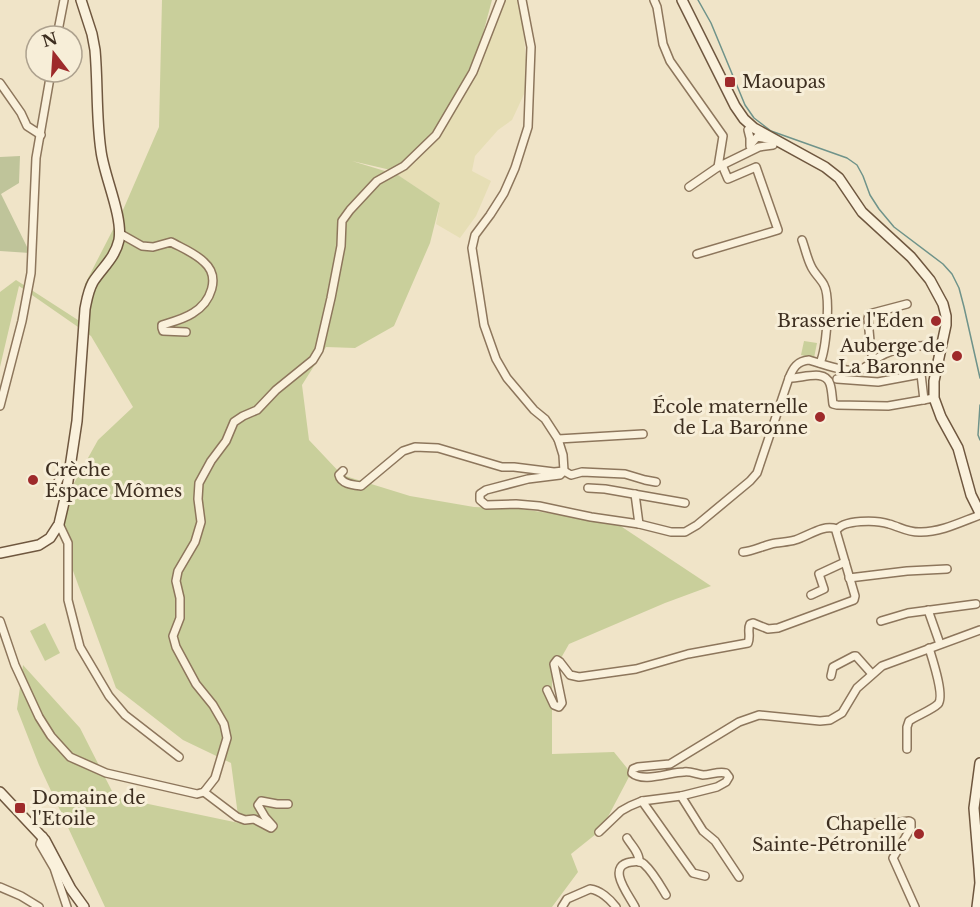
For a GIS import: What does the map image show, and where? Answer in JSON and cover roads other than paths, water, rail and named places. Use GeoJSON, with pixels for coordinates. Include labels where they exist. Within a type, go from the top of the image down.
{"type":"FeatureCollection","features":[{"type":"Feature","properties":{"kind":"main road"},"geometry":{"type":"LineString","coordinates":[[0,553],[39,545],[50,538],[59,524],[77,421],[87,296],[94,281],[115,253],[119,233],[117,215],[100,148],[95,50],[81,0]]}},
{"type":"Feature","properties":{"kind":"main road"},"geometry":{"type":"LineString","coordinates":[[682,0],[739,114],[749,124],[756,137],[802,155],[825,167],[839,178],[862,212],[906,251],[930,280],[943,304],[946,326],[929,399],[958,448],[971,495],[980,514]]}},
{"type":"Feature","properties":{"kind":"main road"},"geometry":{"type":"LineString","coordinates":[[977,907],[980,883],[974,808],[980,763]]}},
{"type":"Feature","properties":{"kind":"main road"},"geometry":{"type":"LineString","coordinates":[[0,792],[43,836],[71,889],[84,907]]}},
{"type":"Feature","properties":{"kind":"street"},"geometry":{"type":"LineString","coordinates":[[59,24],[64,0]]}},
{"type":"Feature","properties":{"kind":"street"},"geometry":{"type":"LineString","coordinates":[[0,621],[15,665],[39,717],[51,736],[70,758],[106,773],[197,794],[204,792],[215,778],[227,738],[226,731],[213,705],[196,684],[176,647],[173,636],[180,618],[180,598],[176,581],[178,571],[195,542],[201,522],[198,499],[200,483],[211,461],[226,441],[234,422],[257,410],[276,390],[313,360],[319,350],[332,298],[341,246],[342,221],[377,181],[404,166],[436,135],[473,72],[501,0]]}},
{"type":"Feature","properties":{"kind":"street"},"geometry":{"type":"LineString","coordinates":[[522,0],[531,48],[528,127],[504,193],[475,235],[472,248],[484,325],[495,359],[507,378],[534,410],[545,419],[558,439],[563,455],[564,471],[560,476],[528,479],[486,490],[480,494],[480,500],[486,505],[539,506],[671,532],[685,532],[697,525],[757,474],[789,378],[796,364],[809,360],[858,370],[885,354],[920,345],[942,347]]}},
{"type":"Feature","properties":{"kind":"street"},"geometry":{"type":"LineString","coordinates":[[654,0],[663,44],[670,61],[723,136],[720,166],[728,179],[756,167],[778,230],[698,254]]}},
{"type":"Feature","properties":{"kind":"street"},"geometry":{"type":"LineString","coordinates":[[0,83],[21,113],[27,126],[41,135]]}},
{"type":"Feature","properties":{"kind":"street"},"geometry":{"type":"LineString","coordinates":[[0,406],[22,321],[30,273],[36,156],[49,84]]}},
{"type":"Feature","properties":{"kind":"street"},"geometry":{"type":"LineString","coordinates":[[689,187],[720,166],[746,153],[756,137],[776,143]]}},
{"type":"Feature","properties":{"kind":"street"},"geometry":{"type":"LineString","coordinates":[[119,233],[142,246],[153,247],[171,242],[205,263],[212,275],[213,287],[208,298],[194,313],[162,325],[163,331],[186,332]]}},
{"type":"Feature","properties":{"kind":"street"},"geometry":{"type":"LineString","coordinates":[[802,240],[811,266],[824,284],[828,299],[825,343],[820,363]]}},
{"type":"Feature","properties":{"kind":"street"},"geometry":{"type":"LineString","coordinates":[[874,360],[871,352],[869,314],[907,304]]}},
{"type":"Feature","properties":{"kind":"street"},"geometry":{"type":"LineString","coordinates":[[789,378],[821,375],[830,384],[833,404],[837,405],[888,406],[929,399],[921,374],[878,382],[837,379]]}},
{"type":"Feature","properties":{"kind":"street"},"geometry":{"type":"LineString","coordinates":[[558,439],[642,434]]}},
{"type":"Feature","properties":{"kind":"street"},"geometry":{"type":"LineString","coordinates":[[343,471],[339,475],[340,479],[361,486],[403,451],[415,447],[438,448],[502,467],[564,471],[571,475],[582,472],[624,474],[656,482]]}},
{"type":"Feature","properties":{"kind":"street"},"geometry":{"type":"LineString","coordinates":[[56,486],[63,473],[69,473]]}},
{"type":"Feature","properties":{"kind":"street"},"geometry":{"type":"LineString","coordinates":[[588,488],[685,502]]}},
{"type":"Feature","properties":{"kind":"street"},"geometry":{"type":"LineString","coordinates":[[634,494],[639,524]]}},
{"type":"Feature","properties":{"kind":"street"},"geometry":{"type":"LineString","coordinates":[[837,529],[844,524],[874,522],[889,524],[906,531],[920,532],[936,530],[980,514]]}},
{"type":"Feature","properties":{"kind":"street"},"geometry":{"type":"LineString","coordinates":[[59,524],[68,543],[68,600],[80,647],[109,696],[124,716],[180,757]]}},
{"type":"Feature","properties":{"kind":"street"},"geometry":{"type":"LineString","coordinates":[[743,552],[774,543],[796,540],[818,530],[831,527],[837,529]]}},
{"type":"Feature","properties":{"kind":"street"},"geometry":{"type":"LineString","coordinates":[[547,690],[554,705],[559,707],[562,703],[554,664],[557,660],[570,675],[579,677],[636,669],[688,654],[748,643],[750,624],[768,629],[778,628],[854,600],[855,596],[837,529]]}},
{"type":"Feature","properties":{"kind":"street"},"geometry":{"type":"LineString","coordinates":[[812,595],[824,589],[819,574],[845,562]]}},
{"type":"Feature","properties":{"kind":"street"},"geometry":{"type":"LineString","coordinates":[[849,578],[947,569]]}},
{"type":"Feature","properties":{"kind":"street"},"geometry":{"type":"LineString","coordinates":[[881,621],[908,613],[976,604]]}},
{"type":"Feature","properties":{"kind":"street"},"geometry":{"type":"LineString","coordinates":[[931,609],[943,643]]}},
{"type":"Feature","properties":{"kind":"street"},"geometry":{"type":"LineString","coordinates":[[599,832],[621,812],[642,801],[681,796],[717,787],[726,782],[729,777],[726,773],[721,772],[704,775],[686,771],[647,777],[636,776],[632,773],[633,769],[670,765],[739,722],[759,715],[830,720],[842,713],[857,688],[882,666],[980,630]]}},
{"type":"Feature","properties":{"kind":"street"},"geometry":{"type":"LineString","coordinates":[[907,749],[909,721],[938,704],[940,698],[929,648]]}},
{"type":"Feature","properties":{"kind":"street"},"geometry":{"type":"LineString","coordinates":[[831,676],[834,667],[854,656],[872,675]]}},
{"type":"Feature","properties":{"kind":"street"},"geometry":{"type":"LineString","coordinates":[[204,792],[237,817],[245,820],[254,819],[271,828],[273,826],[258,805],[261,801],[288,804]]}},
{"type":"Feature","properties":{"kind":"street"},"geometry":{"type":"LineString","coordinates":[[681,796],[703,831],[715,841],[740,877]]}},
{"type":"Feature","properties":{"kind":"street"},"geometry":{"type":"LineString","coordinates":[[642,801],[693,873],[705,876]]}},
{"type":"Feature","properties":{"kind":"street"},"geometry":{"type":"LineString","coordinates":[[863,823],[911,822],[911,828],[893,858],[915,907]]}},
{"type":"Feature","properties":{"kind":"street"},"geometry":{"type":"LineString","coordinates":[[43,836],[40,844],[54,868],[67,907]]}},
{"type":"Feature","properties":{"kind":"street"},"geometry":{"type":"LineString","coordinates":[[627,838],[638,854],[639,862]]}},
{"type":"Feature","properties":{"kind":"street"},"geometry":{"type":"LineString","coordinates":[[635,907],[618,875],[619,870],[625,864],[632,861],[645,864],[666,895]]}},
{"type":"Feature","properties":{"kind":"street"},"geometry":{"type":"LineString","coordinates":[[0,887],[39,907]]}},
{"type":"Feature","properties":{"kind":"street"},"geometry":{"type":"LineString","coordinates":[[562,907],[567,899],[590,889],[601,893],[616,907]]}},
{"type":"Feature","properties":{"kind":"waterway"},"geometry":{"type":"LineString","coordinates":[[698,0],[711,23],[745,105],[754,118],[771,131],[847,158],[857,165],[870,195],[894,227],[943,264],[952,274],[959,288],[980,378]]}},
{"type":"Feature","properties":{"kind":"waterway"},"geometry":{"type":"LineString","coordinates":[[980,405],[978,435],[980,440]]}},
{"type":"Feature","properties":{"kind":"place","name":"Maoupas"},"geometry":{"type":"Point","coordinates":[730,82]}},
{"type":"Feature","properties":{"kind":"place","name":"Brasserie l'Eden"},"geometry":{"type":"Point","coordinates":[936,321]}},
{"type":"Feature","properties":{"kind":"place","name":"Auberge de La Baronne"},"geometry":{"type":"Point","coordinates":[957,356]}},
{"type":"Feature","properties":{"kind":"place","name":"École maternelle de La Baronne"},"geometry":{"type":"Point","coordinates":[820,417]}},
{"type":"Feature","properties":{"kind":"place","name":"Crèche Espace Mômes"},"geometry":{"type":"Point","coordinates":[33,480]}},
{"type":"Feature","properties":{"kind":"place","name":"Domaine de l'Etoile"},"geometry":{"type":"Point","coordinates":[20,808]}},
{"type":"Feature","properties":{"kind":"place","name":"Chapelle Sainte-Pétronille"},"geometry":{"type":"Point","coordinates":[919,834]}}]}
